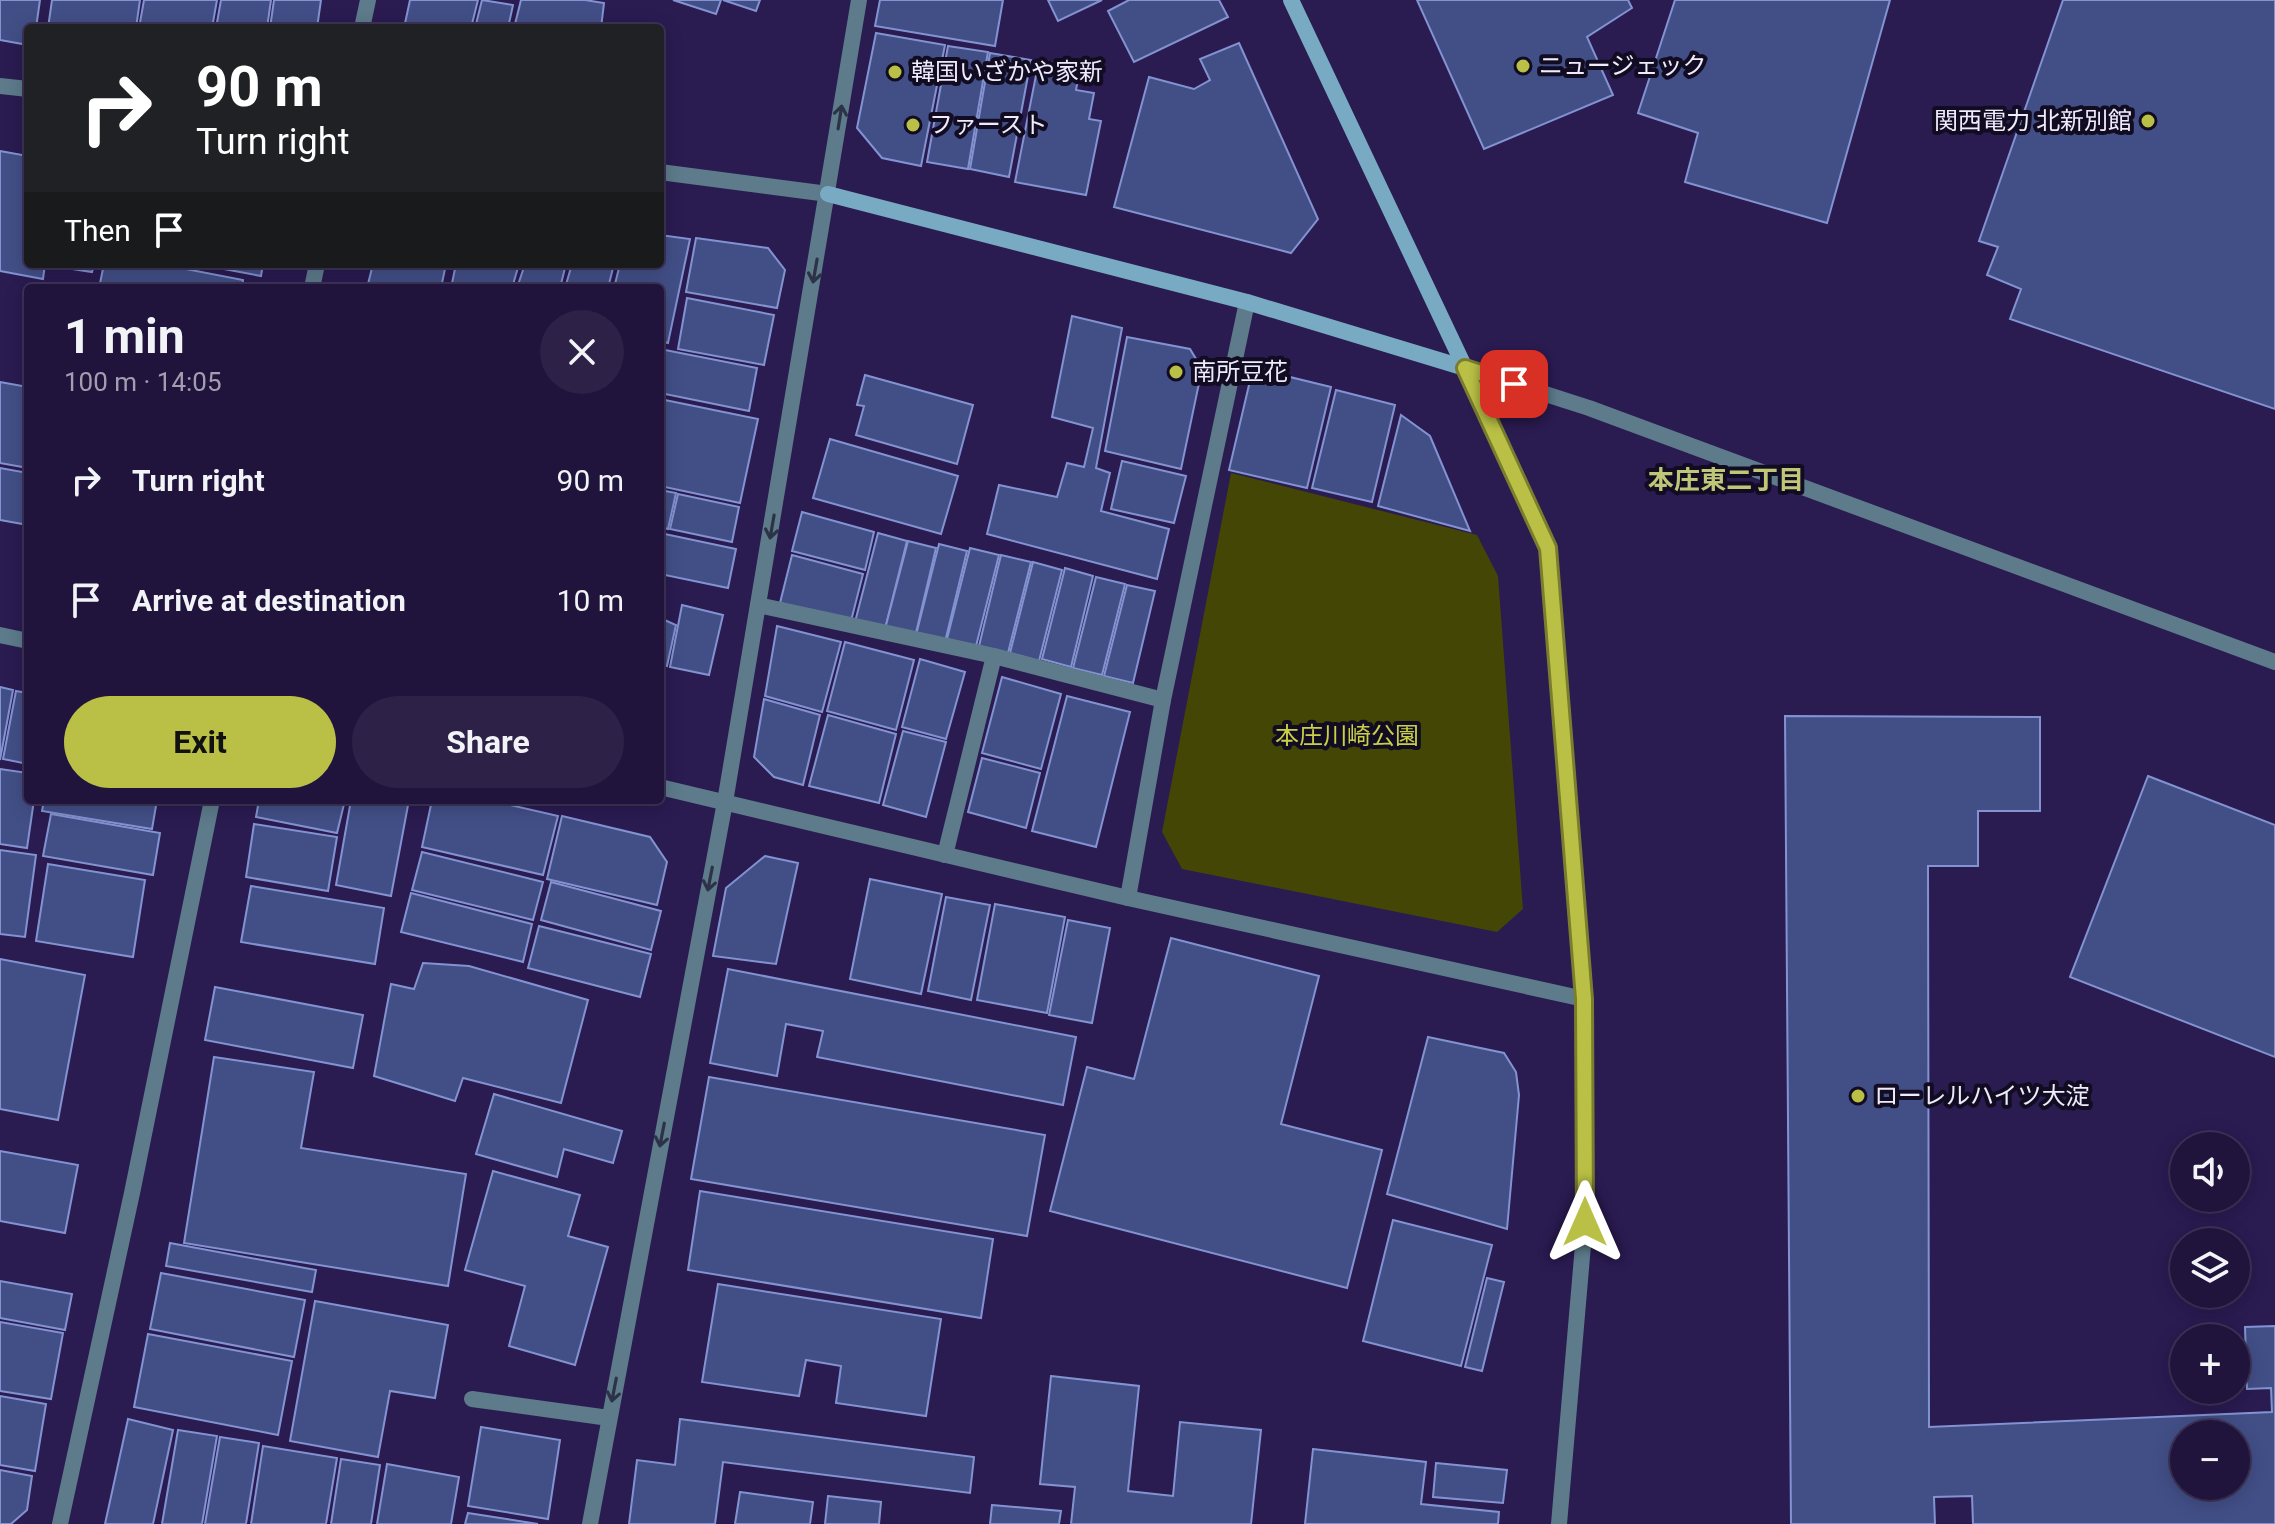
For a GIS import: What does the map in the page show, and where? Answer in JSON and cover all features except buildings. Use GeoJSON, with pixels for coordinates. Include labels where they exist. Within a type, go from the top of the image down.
{"type":"FeatureCollection","features":[{"type":"Feature","properties":{"kind":"street"},"geometry":{"type":"LineString","coordinates":[[363,24],[368,0]]}},
{"type":"Feature","properties":{"kind":"street"},"geometry":{"type":"LineString","coordinates":[[590,1524],[725,802],[859,0]]}},
{"type":"Feature","properties":{"kind":"street"},"geometry":{"type":"LineString","coordinates":[[1291,0],[1548,548],[1584,999],[1585,1222],[1559,1524]]}},
{"type":"Feature","properties":{"kind":"street"},"geometry":{"type":"LineString","coordinates":[[0,86],[24,89]]}},
{"type":"Feature","properties":{"kind":"street"},"geometry":{"type":"LineString","coordinates":[[664,173],[828,194],[1247,302],[1465,368],[1589,408],[2275,662]]}},
{"type":"Feature","properties":{"kind":"street"},"geometry":{"type":"LineString","coordinates":[[1128,898],[1163,700],[1247,302]]}},
{"type":"Feature","properties":{"kind":"street"},"geometry":{"type":"LineString","coordinates":[[758,605],[994,656],[1163,700]]}},
{"type":"Feature","properties":{"kind":"street"},"geometry":{"type":"LineString","coordinates":[[0,635],[24,640]]}},
{"type":"Feature","properties":{"kind":"street"},"geometry":{"type":"LineString","coordinates":[[945,855],[994,656]]}},
{"type":"Feature","properties":{"kind":"street"},"geometry":{"type":"LineString","coordinates":[[664,788],[1128,898],[1584,999]]}},
{"type":"Feature","properties":{"kind":"street"},"geometry":{"type":"LineString","coordinates":[[60,1524],[132,1193],[211,804]]}},
{"type":"Feature","properties":{"kind":"street"},"geometry":{"type":"LineString","coordinates":[[472,1399],[609,1418]]}},
{"type":"Feature","properties":{"kind":"green space","name":"本庄川崎公園"},"geometry":{"type":"Polygon","coordinates":[[[1231,473],[1477,535],[1498,576],[1523,909],[1497,932],[1182,869],[1162,832],[1231,473]]]}},
{"type":"Feature","properties":{"kind":"place","name":"ニュージェック"},"geometry":{"type":"Point","coordinates":[1523,66]}},
{"type":"Feature","properties":{"kind":"place","name":"韓国いざかや家新"},"geometry":{"type":"Point","coordinates":[895,72]}},
{"type":"Feature","properties":{"kind":"place","name":"関西電力 北新別館"},"geometry":{"type":"Point","coordinates":[2148,121]}},
{"type":"Feature","properties":{"kind":"place","name":"ファースト"},"geometry":{"type":"Point","coordinates":[913,125]}},
{"type":"Feature","properties":{"kind":"place","name":"南所豆花"},"geometry":{"type":"Point","coordinates":[1176,372]}},
{"type":"Feature","properties":{"kind":"place","name":"ローレルハイツ大淀"},"geometry":{"type":"Point","coordinates":[1858,1096]}},
{"type":"Feature","properties":{"kind":"district","name":"本庄東二丁目"},"geometry":{"type":"Point","coordinates":[1726,480]}},
{"type":"Feature","properties":{"kind":"route"},"geometry":{"type":"LineString","coordinates":[[1514,384],[1465,368],[1548,548],[1584,999],[1585,1222]]}}]}
